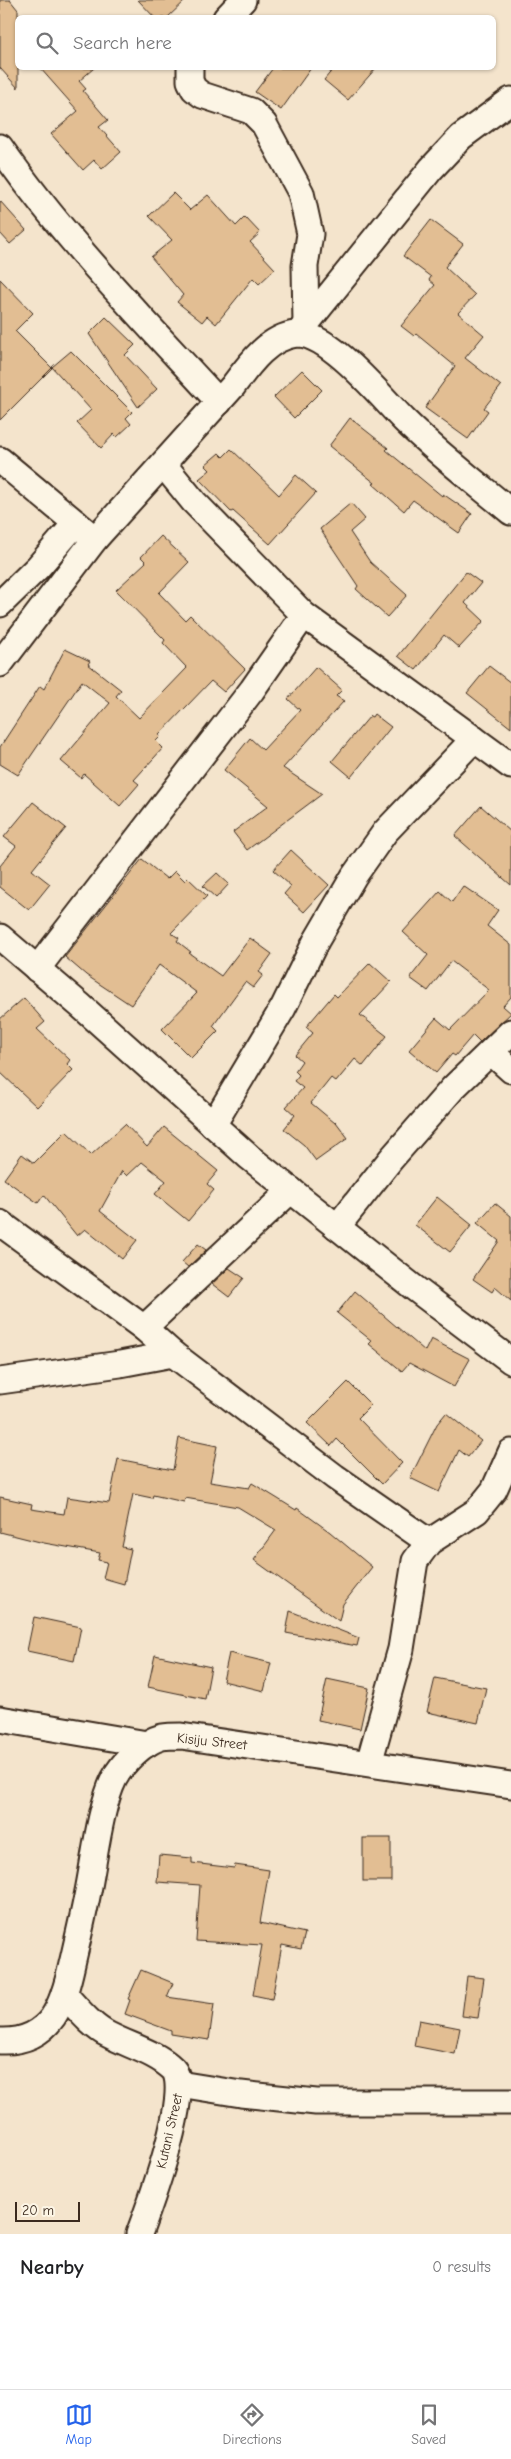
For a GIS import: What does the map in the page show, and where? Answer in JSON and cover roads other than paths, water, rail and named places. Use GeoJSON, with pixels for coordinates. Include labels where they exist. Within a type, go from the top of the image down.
{"type":"FeatureCollection","features":[{"type":"Feature","properties":{"kind":"street"},"geometry":{"type":"LineString","coordinates":[[190,70],[190,82],[202,95],[251,111],[264,124],[301,193],[310,234],[305,266],[302,329],[310,337],[330,348],[374,385],[405,420],[511,512]]}},
{"type":"Feature","properties":{"kind":"street"},"geometry":{"type":"LineString","coordinates":[[0,664],[95,538],[219,402],[252,361],[272,344],[302,329],[431,169],[461,137],[511,100]]}},
{"type":"Feature","properties":{"kind":"street"},"geometry":{"type":"LineString","coordinates":[[0,147],[31,192],[81,253],[219,402]]}},
{"type":"Feature","properties":{"kind":"street"},"geometry":{"type":"LineString","coordinates":[[0,460],[95,538]]}},
{"type":"Feature","properties":{"kind":"street"},"geometry":{"type":"LineString","coordinates":[[163,464],[194,502],[304,615],[511,766]]}},
{"type":"Feature","properties":{"kind":"street"},"geometry":{"type":"LineString","coordinates":[[0,604],[38,567],[76,523]]}},
{"type":"Feature","properties":{"kind":"street"},"geometry":{"type":"LineString","coordinates":[[38,969],[229,722],[304,615]]}},
{"type":"Feature","properties":{"kind":"street"},"geometry":{"type":"LineString","coordinates":[[213,1125],[283,1008],[316,941],[354,876],[384,832],[474,739]]}},
{"type":"Feature","properties":{"kind":"street"},"geometry":{"type":"LineString","coordinates":[[0,938],[38,969],[213,1125],[291,1190],[413,1287],[511,1361]]}},
{"type":"Feature","properties":{"kind":"street"},"geometry":{"type":"LineString","coordinates":[[337,1227],[453,1088],[511,1032]]}},
{"type":"Feature","properties":{"kind":"street"},"geometry":{"type":"LineString","coordinates":[[491,1052],[511,1070]]}},
{"type":"Feature","properties":{"kind":"street"},"geometry":{"type":"LineString","coordinates":[[144,1328],[291,1190]]}},
{"type":"Feature","properties":{"kind":"street"},"geometry":{"type":"LineString","coordinates":[[0,1223],[144,1328],[173,1354],[334,1477],[429,1542]]}},
{"type":"Feature","properties":{"kind":"street"},"geometry":{"type":"LineString","coordinates":[[0,1381],[173,1354]]}},
{"type":"Feature","properties":{"kind":"street"},"geometry":{"type":"LineString","coordinates":[[369,1763],[401,1649],[415,1561],[429,1542],[477,1512],[494,1490],[511,1452]]}},
{"type":"Feature","properties":{"kind":"street"},"geometry":{"type":"LineString","coordinates":[[0,1719],[147,1744]]}},
{"type":"Feature","properties":{"kind":"street","name":"Kisiju Street"},"geometry":{"type":"LineString","coordinates":[[0,2041],[13,2042],[35,2035],[53,2017],[64,1994],[81,1927],[99,1829],[114,1779],[129,1759],[147,1744],[162,1737],[181,1736],[511,1785]]}},
{"type":"Feature","properties":{"kind":"street","name":"Kutani Street"},"geometry":{"type":"LineString","coordinates":[[64,1994],[107,2035],[145,2050],[174,2070],[179,2084],[179,2095],[167,2146],[154,2193],[139,2234]]}},
{"type":"Feature","properties":{"kind":"street"},"geometry":{"type":"LineString","coordinates":[[179,2084],[241,2094],[316,2102],[511,2102]]}}]}
